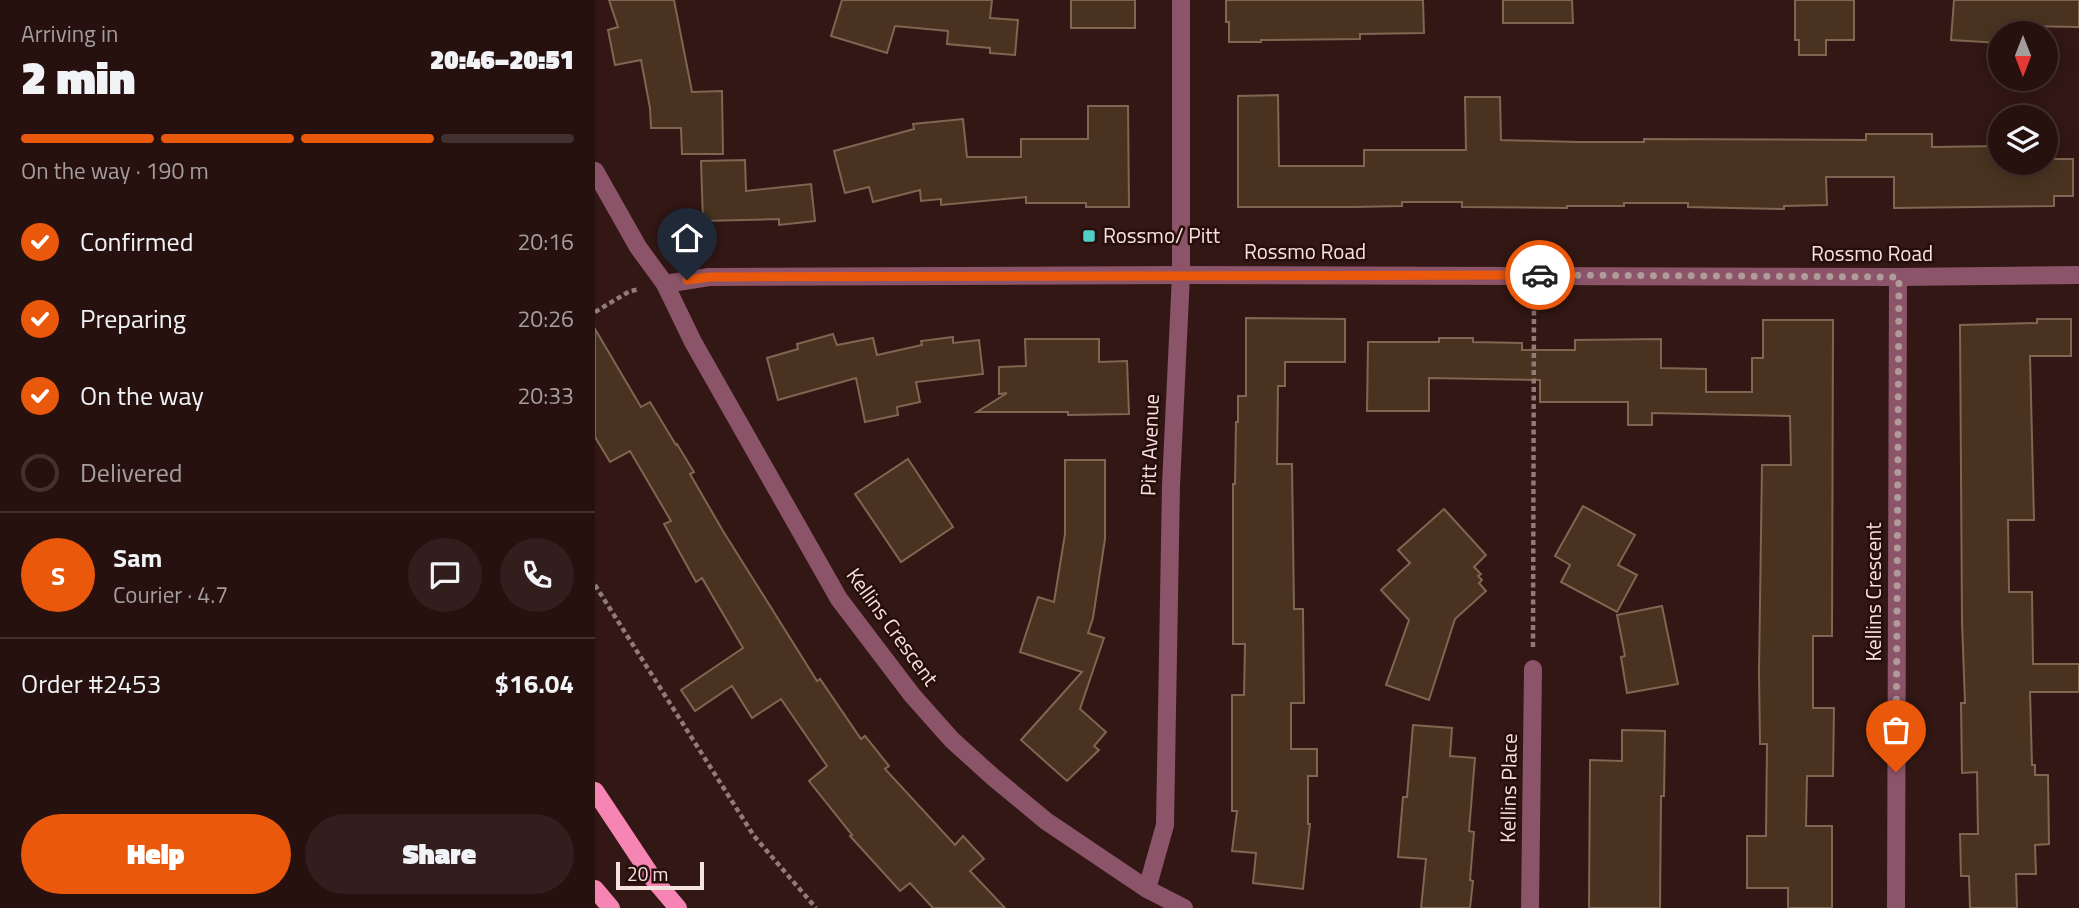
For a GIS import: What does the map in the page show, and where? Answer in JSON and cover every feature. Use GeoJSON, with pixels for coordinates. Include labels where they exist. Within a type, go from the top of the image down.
{"type":"FeatureCollection","features":[{"type":"Feature","properties":{"kind":"main road"},"geometry":{"type":"LineString","coordinates":[[595,791],[654,880],[678,908]]}},
{"type":"Feature","properties":{"kind":"main road"},"geometry":{"type":"LineString","coordinates":[[595,889],[611,908]]}},
{"type":"Feature","properties":{"kind":"street","name":"Pitt Avenue"},"geometry":{"type":"LineString","coordinates":[[1147,888],[1165,825],[1171,485],[1181,275],[1181,0]]}},
{"type":"Feature","properties":{"kind":"street"},"geometry":{"type":"LineString","coordinates":[[595,171],[638,247],[665,284]]}},
{"type":"Feature","properties":{"kind":"street","name":"Rossmo Road"},"geometry":{"type":"LineString","coordinates":[[665,284],[709,277],[2079,275]]}},
{"type":"Feature","properties":{"kind":"street","name":"Kellins Crescent"},"geometry":{"type":"LineString","coordinates":[[1896,908],[1899,277]]}},
{"type":"Feature","properties":{"kind":"street","name":"Kellins Crescent"},"geometry":{"type":"LineString","coordinates":[[665,284],[693,342],[839,599],[904,685],[952,740],[1046,821],[1147,888],[1184,908]]}},
{"type":"Feature","properties":{"kind":"street","name":"Kellins Place"},"geometry":{"type":"LineString","coordinates":[[1530,908],[1533,669]]}},
{"type":"Feature","properties":{"kind":"path"},"geometry":{"type":"LineString","coordinates":[[595,312],[630,291]]}},
{"type":"Feature","properties":{"kind":"path"},"geometry":{"type":"LineString","coordinates":[[1533,669],[1534,304]]}},
{"type":"Feature","properties":{"kind":"path"},"geometry":{"type":"LineString","coordinates":[[595,585],[754,836],[816,908]]}},
{"type":"Feature","properties":{"kind":"building"},"geometry":{"type":"Polygon","coordinates":[[[609,0],[674,0],[692,92],[722,91],[723,154],[682,154],[681,128],[651,128],[641,60],[615,65],[608,30],[618,27],[609,0]]]}},
{"type":"Feature","properties":{"kind":"building"},"geometry":{"type":"Polygon","coordinates":[[[842,0],[992,0],[990,18],[1018,20],[1015,55],[990,53],[990,48],[947,44],[948,31],[895,26],[887,53],[831,36],[842,0]]]}},
{"type":"Feature","properties":{"kind":"building"},"geometry":{"type":"Polygon","coordinates":[[[1071,0],[1135,0],[1135,28],[1071,28],[1071,0]]]}},
{"type":"Feature","properties":{"kind":"building"},"geometry":{"type":"Polygon","coordinates":[[[1226,0],[1423,0],[1424,33],[1360,34],[1360,39],[1229,42],[1226,0]]]}},
{"type":"Feature","properties":{"kind":"building"},"geometry":{"type":"Polygon","coordinates":[[[1503,0],[1572,0],[1573,23],[1503,23],[1503,0]]]}},
{"type":"Feature","properties":{"kind":"building"},"geometry":{"type":"Polygon","coordinates":[[[1795,0],[1854,0],[1854,40],[1826,40],[1826,55],[1799,55],[1799,40],[1795,40],[1795,0]]]}},
{"type":"Feature","properties":{"kind":"building"},"geometry":{"type":"Polygon","coordinates":[[[1954,0],[2079,0],[2079,27],[2058,27],[2058,21],[1988,21],[1988,42],[1951,40],[1954,0]]]}},
{"type":"Feature","properties":{"kind":"building"},"geometry":{"type":"Polygon","coordinates":[[[1278,95],[1279,166],[1364,166],[1364,150],[1466,150],[1465,97],[1500,97],[1501,140],[1866,140],[1866,134],[1932,134],[1932,147],[1988,146],[1988,175],[2058,175],[2058,159],[2073,159],[2073,196],[2054,196],[2054,206],[1894,208],[1894,177],[1826,177],[1827,205],[1784,206],[1784,209],[1688,207],[1688,203],[1624,203],[1624,206],[1567,208],[1462,207],[1462,202],[1402,202],[1402,206],[1238,207],[1238,96],[1278,95]]]}},
{"type":"Feature","properties":{"kind":"building"},"geometry":{"type":"Polygon","coordinates":[[[1088,106],[1128,106],[1129,207],[1086,207],[1086,203],[1026,203],[1026,197],[941,205],[941,199],[921,201],[920,190],[873,202],[869,187],[845,193],[834,151],[914,129],[913,124],[963,119],[967,157],[1021,157],[1021,139],[1088,139],[1088,106]]]}},
{"type":"Feature","properties":{"kind":"building"},"geometry":{"type":"Polygon","coordinates":[[[745,160],[746,191],[811,184],[815,221],[779,225],[779,219],[703,221],[701,161],[745,160]]]}},
{"type":"Feature","properties":{"kind":"building"},"geometry":{"type":"Polygon","coordinates":[[[1246,318],[1345,319],[1345,362],[1285,362],[1285,386],[1278,386],[1277,464],[1292,464],[1294,609],[1303,609],[1304,703],[1291,703],[1291,749],[1317,749],[1317,776],[1308,776],[1310,824],[1303,889],[1253,883],[1256,853],[1232,851],[1237,811],[1232,811],[1232,695],[1244,695],[1245,644],[1233,644],[1233,484],[1238,396],[1246,396],[1246,318]]]}},
{"type":"Feature","properties":{"kind":"building"},"geometry":{"type":"Polygon","coordinates":[[[2037,319],[2071,319],[2071,356],[2030,356],[2034,520],[2008,520],[2009,592],[2032,592],[2033,664],[2079,664],[2079,692],[2030,692],[2032,765],[2035,765],[2035,775],[2048,775],[2049,844],[2035,845],[2036,874],[2016,874],[2017,908],[1970,908],[1969,876],[1961,876],[1960,834],[1978,834],[1977,772],[1962,773],[1961,703],[1965,703],[1960,325],[2037,323],[2037,319]]]}},
{"type":"Feature","properties":{"kind":"building"},"geometry":{"type":"Polygon","coordinates":[[[1763,320],[1833,320],[1832,636],[1813,636],[1813,708],[1834,708],[1833,776],[1807,776],[1806,826],[1832,826],[1832,908],[1788,908],[1788,888],[1747,888],[1747,836],[1766,836],[1767,744],[1760,744],[1759,673],[1762,465],[1791,465],[1790,416],[1652,413],[1652,425],[1628,425],[1628,402],[1540,402],[1540,380],[1429,378],[1429,411],[1367,411],[1368,342],[1439,342],[1439,338],[1522,343],[1522,350],[1575,350],[1575,340],[1661,339],[1661,368],[1706,369],[1706,392],[1752,392],[1752,358],[1763,358],[1763,320]]]}},
{"type":"Feature","properties":{"kind":"building"},"geometry":{"type":"Polygon","coordinates":[[[595,329],[641,407],[650,402],[677,444],[694,472],[690,474],[723,531],[817,681],[820,679],[861,739],[865,736],[889,766],[885,769],[955,845],[963,836],[984,859],[970,871],[1005,908],[933,908],[910,883],[900,891],[850,836],[852,835],[809,781],[827,766],[781,699],[752,718],[732,686],[695,711],[681,690],[743,648],[702,578],[696,582],[664,524],[671,521],[630,451],[610,462],[595,437],[595,329]]]}},
{"type":"Feature","properties":{"kind":"building"},"geometry":{"type":"Polygon","coordinates":[[[833,334],[837,345],[873,338],[877,355],[922,345],[921,341],[953,337],[953,343],[979,340],[983,374],[916,382],[920,402],[897,407],[898,415],[865,422],[856,378],[778,400],[767,358],[798,349],[797,344],[833,334]]]}},
{"type":"Feature","properties":{"kind":"building"},"geometry":{"type":"Polygon","coordinates":[[[1025,339],[1099,339],[1099,362],[1127,361],[1129,414],[977,412],[1007,393],[999,394],[999,367],[1026,366],[1025,339]]]}},
{"type":"Feature","properties":{"kind":"building"},"geometry":{"type":"Polygon","coordinates":[[[908,459],[953,527],[901,562],[855,494],[908,459]]]}},
{"type":"Feature","properties":{"kind":"building"},"geometry":{"type":"Polygon","coordinates":[[[1065,460],[1105,460],[1105,539],[1093,618],[1088,633],[1104,638],[1080,709],[1106,732],[1094,746],[1099,750],[1067,781],[1021,740],[1082,672],[1020,652],[1038,597],[1054,602],[1065,534],[1065,460]]]}},
{"type":"Feature","properties":{"kind":"building"},"geometry":{"type":"Polygon","coordinates":[[[1583,506],[1635,535],[1618,565],[1637,575],[1617,612],[1561,582],[1570,565],[1555,556],[1583,506]]]}},
{"type":"Feature","properties":{"kind":"building"},"geometry":{"type":"Polygon","coordinates":[[[1444,509],[1486,555],[1474,567],[1481,574],[1478,576],[1482,580],[1479,583],[1486,591],[1455,619],[1429,700],[1386,685],[1409,620],[1381,590],[1410,563],[1398,550],[1444,509]]]}},
{"type":"Feature","properties":{"kind":"building"},"geometry":{"type":"Polygon","coordinates":[[[1662,606],[1678,684],[1627,693],[1621,657],[1625,656],[1617,615],[1662,606]]]}},
{"type":"Feature","properties":{"kind":"building"},"geometry":{"type":"Polygon","coordinates":[[[1413,725],[1452,728],[1450,756],[1475,758],[1469,831],[1474,832],[1470,908],[1421,908],[1426,859],[1398,857],[1403,797],[1407,797],[1413,725]]]}},
{"type":"Feature","properties":{"kind":"building"},"geometry":{"type":"Polygon","coordinates":[[[1622,730],[1665,731],[1664,796],[1661,796],[1660,908],[1589,908],[1590,760],[1622,761],[1622,730]]]}},
{"type":"Feature","properties":{"kind":"way so far"},"geometry":{"type":"LineString","coordinates":[[1540,275],[1899,277],[1896,772]]}},
{"type":"Feature","properties":{"kind":"place","name":"Rossmo/ Pitt"},"geometry":{"type":"Point","coordinates":[1089,236]}},
{"type":"Feature","properties":{"kind":"route"},"geometry":{"type":"LineString","coordinates":[[687,280],[709,277],[1540,275]]}}]}
